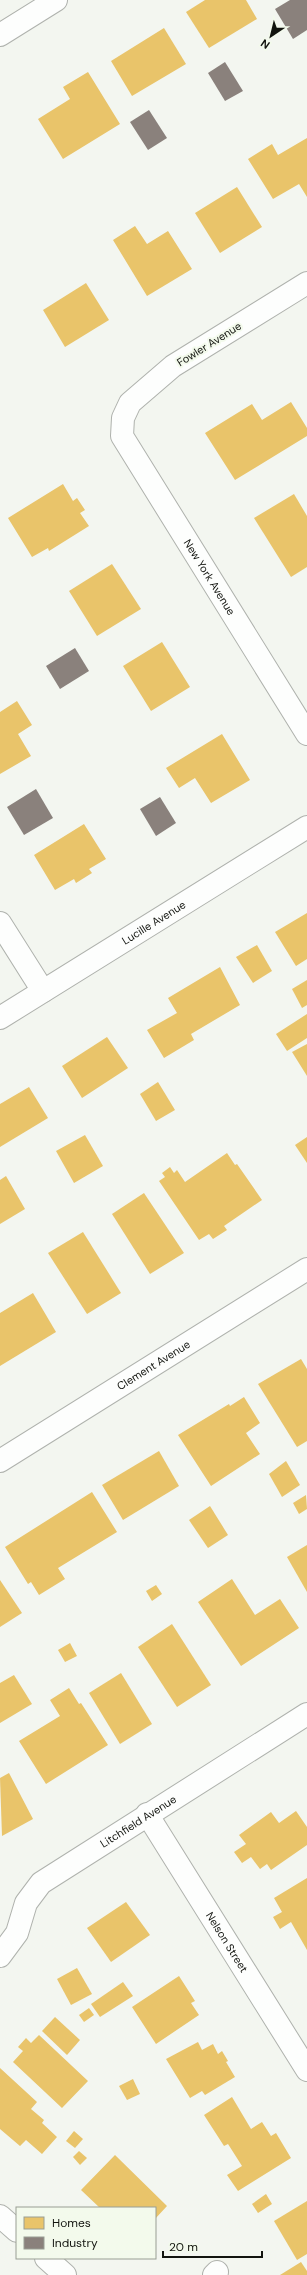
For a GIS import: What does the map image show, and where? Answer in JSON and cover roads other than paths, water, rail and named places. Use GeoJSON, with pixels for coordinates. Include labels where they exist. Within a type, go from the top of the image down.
{"type":"FeatureCollection","features":[{"type":"Feature","properties":{"kind":"street"},"geometry":{"type":"LineString","coordinates":[[0,35],[56,0]]}},
{"type":"Feature","properties":{"kind":"street","name":"Fowler Avenue"},"geometry":{"type":"LineString","coordinates":[[123,418],[130,403],[173,366],[307,284]]}},
{"type":"Feature","properties":{"kind":"street","name":"New York Avenue"},"geometry":{"type":"LineString","coordinates":[[123,418],[122,436],[306,731]]}},
{"type":"Feature","properties":{"kind":"street","name":"Lucille Avenue"},"geometry":{"type":"LineString","coordinates":[[0,1018],[307,827]]}},
{"type":"Feature","properties":{"kind":"street"},"geometry":{"type":"LineString","coordinates":[[0,923],[43,991]]}},
{"type":"Feature","properties":{"kind":"street","name":"Clement Avenue"},"geometry":{"type":"LineString","coordinates":[[0,1461],[307,1269]]}},
{"type":"Feature","properties":{"kind":"street","name":"Litchfield Avenue"},"geometry":{"type":"LineString","coordinates":[[0,1956],[17,1933],[26,1903],[41,1883],[147,1814],[307,1714]]}},
{"type":"Feature","properties":{"kind":"street","name":"Nelson Street"},"geometry":{"type":"LineString","coordinates":[[147,1814],[307,2070]]}},
{"type":"Feature","properties":{"kind":"street"},"geometry":{"type":"LineString","coordinates":[[0,2216],[16,2230]]}},
{"type":"Feature","properties":{"kind":"street"},"geometry":{"type":"LineString","coordinates":[[47,2259],[65,2275]]}}]}
